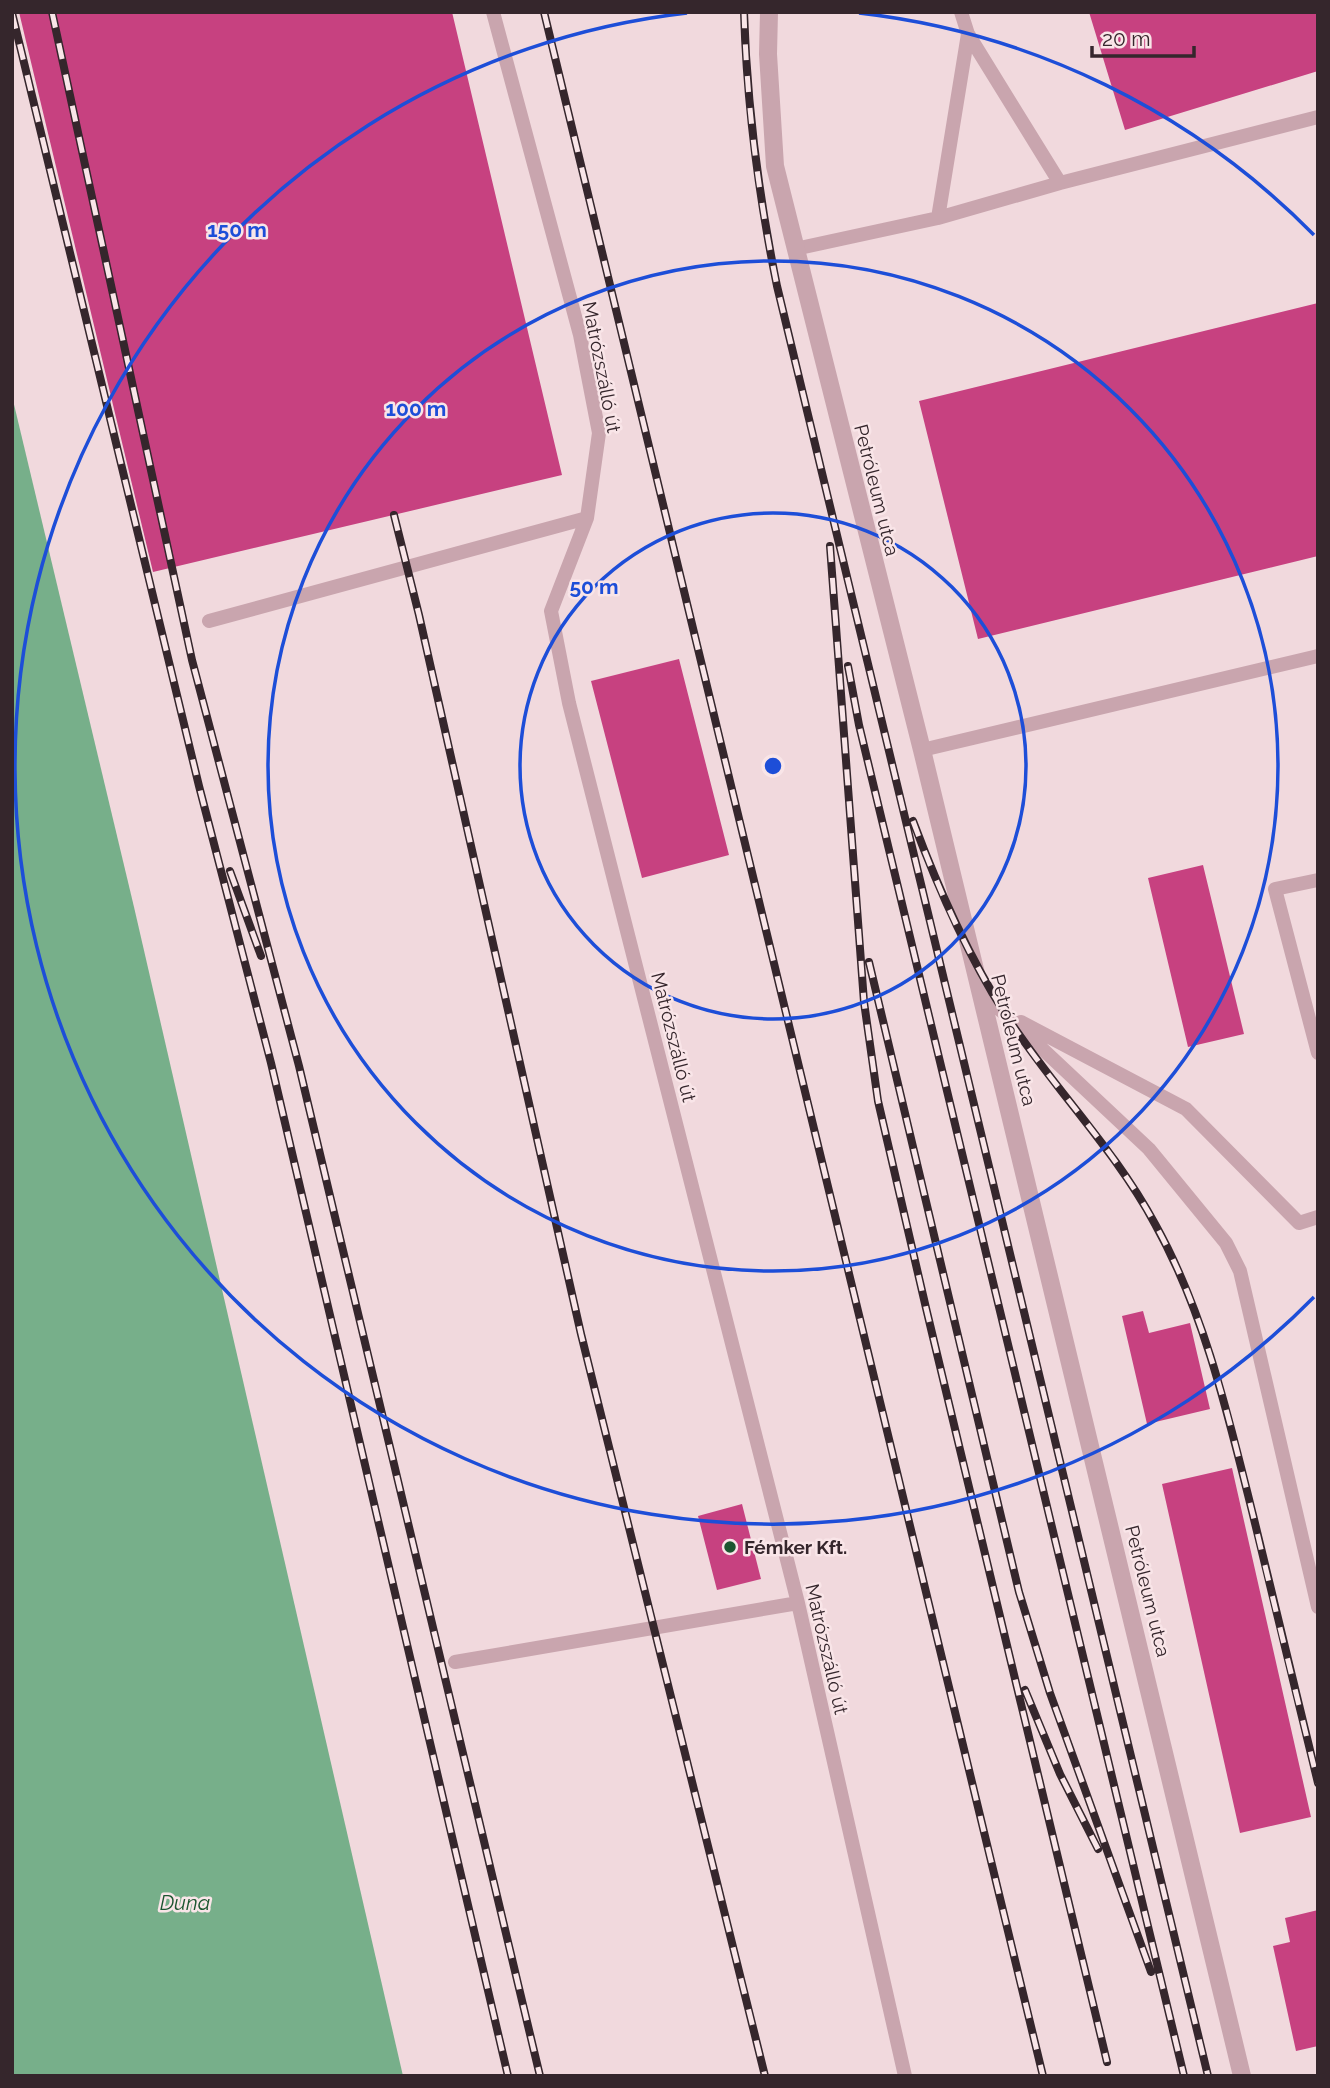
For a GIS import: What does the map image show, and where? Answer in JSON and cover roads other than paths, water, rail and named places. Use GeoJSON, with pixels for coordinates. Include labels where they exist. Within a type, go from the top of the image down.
{"type":"FeatureCollection","features":[{"type":"Feature","properties":{"kind":"street","name":"Petróleum utca"},"geometry":{"type":"LineString","coordinates":[[769,12],[768,54],[775,166],[922,750],[1242,2076]]}},
{"type":"Feature","properties":{"kind":"lane","name":"Matrózszálló út"},"geometry":{"type":"LineString","coordinates":[[493,12],[580,335],[599,433],[587,518],[551,611],[569,703],[798,1603],[905,2076]]}},
{"type":"Feature","properties":{"kind":"lane"},"geometry":{"type":"LineString","coordinates":[[961,12],[968,34],[1059,183]]}},
{"type":"Feature","properties":{"kind":"lane"},"geometry":{"type":"LineString","coordinates":[[938,218],[968,34]]}},
{"type":"Feature","properties":{"kind":"lane"},"geometry":{"type":"LineString","coordinates":[[795,249],[938,218],[1059,183],[1318,117]]}},
{"type":"Feature","properties":{"kind":"lane"},"geometry":{"type":"LineString","coordinates":[[209,621],[587,518]]}},
{"type":"Feature","properties":{"kind":"lane"},"geometry":{"type":"LineString","coordinates":[[922,750],[1318,656]]}},
{"type":"Feature","properties":{"kind":"lane"},"geometry":{"type":"LineString","coordinates":[[1318,880],[1275,889],[1318,1053]]}},
{"type":"Feature","properties":{"kind":"lane"},"geometry":{"type":"LineString","coordinates":[[981,995],[1004,1013],[1149,1149],[1226,1243],[1240,1271],[1313,1561],[1318,1607]]}},
{"type":"Feature","properties":{"kind":"lane"},"geometry":{"type":"LineString","coordinates":[[1004,1013],[1186,1109],[1299,1223],[1318,1217]]}},
{"type":"Feature","properties":{"kind":"lane"},"geometry":{"type":"LineString","coordinates":[[454,1662],[798,1603]]}},
{"type":"Feature","properties":{"kind":"water","name":"Duna"},"geometry":{"type":"Polygon","coordinates":[[[12,396],[134,907],[403,2076],[12,2076],[12,396]]]}},
{"type":"Feature","properties":{"kind":"railway"},"geometry":{"type":"LineString","coordinates":[[52,12],[192,660],[299,1066],[540,2076]]}},
{"type":"Feature","properties":{"kind":"railway"},"geometry":{"type":"LineString","coordinates":[[544,12],[1043,2076]]}},
{"type":"Feature","properties":{"kind":"railway"},"geometry":{"type":"LineString","coordinates":[[744,12],[754,150],[777,286],[1208,2076]]}},
{"type":"Feature","properties":{"kind":"railway"},"geometry":{"type":"LineString","coordinates":[[12,13],[199,786],[271,1063],[508,2076]]}},
{"type":"Feature","properties":{"kind":"railway"},"geometry":{"type":"LineString","coordinates":[[394,515],[419,615],[581,1334],[765,2076]]}},
{"type":"Feature","properties":{"kind":"railway"},"geometry":{"type":"LineString","coordinates":[[830,546],[864,1002],[878,1101],[1107,2062]]}},
{"type":"Feature","properties":{"kind":"railway"},"geometry":{"type":"LineString","coordinates":[[848,666],[859,725],[1184,2076]]}},
{"type":"Feature","properties":{"kind":"railway"},"geometry":{"type":"LineString","coordinates":[[913,821],[932,871],[990,989],[1022,1039],[1120,1168],[1155,1224],[1188,1293],[1234,1440],[1318,1783]]}},
{"type":"Feature","properties":{"kind":"railway"},"geometry":{"type":"LineString","coordinates":[[230,871],[261,956]]}},
{"type":"Feature","properties":{"kind":"railway"},"geometry":{"type":"LineString","coordinates":[[869,962],[1019,1592],[1050,1693],[1151,1972]]}},
{"type":"Feature","properties":{"kind":"railway"},"geometry":{"type":"LineString","coordinates":[[1025,1690],[1060,1774],[1098,1849]]}},
{"type":"Feature","properties":{"kind":"place","name":"Fémker Kft."},"geometry":{"type":"Point","coordinates":[730,1547]}}]}
